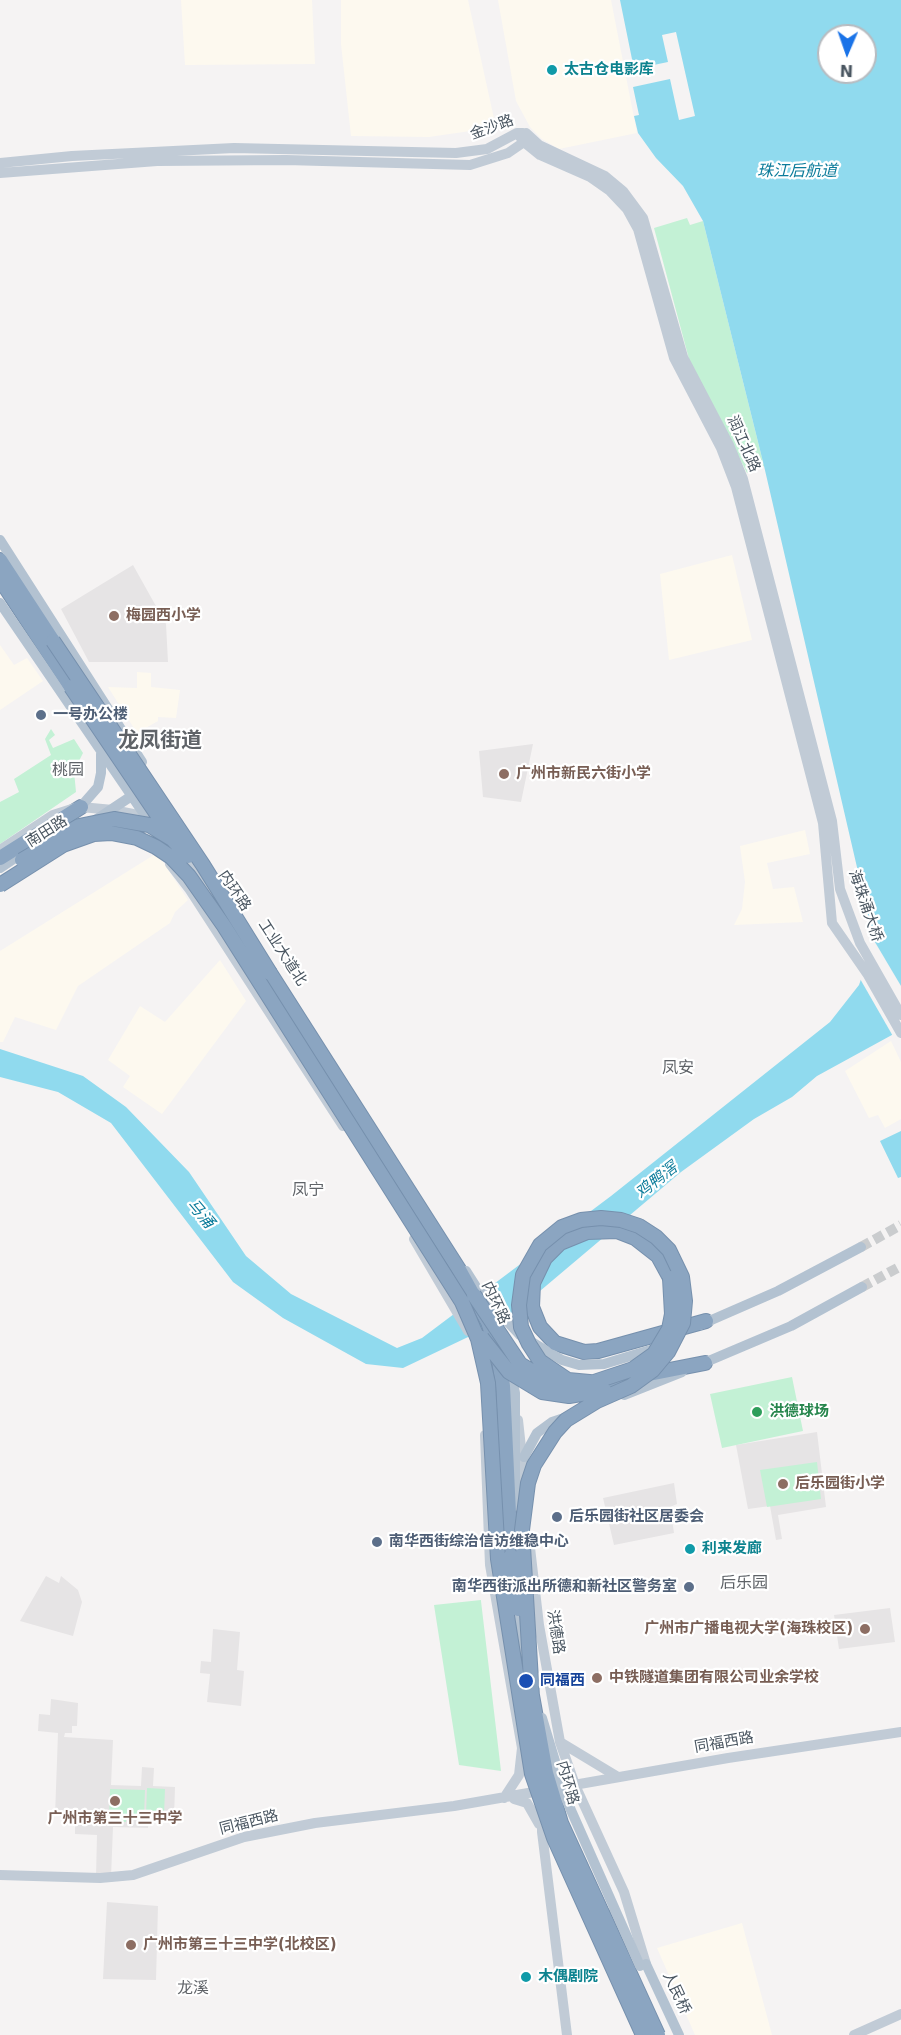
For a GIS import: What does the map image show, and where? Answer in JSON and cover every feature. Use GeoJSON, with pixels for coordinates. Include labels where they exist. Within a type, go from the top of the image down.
{"type":"FeatureCollection","features":[{"type":"Feature","properties":{"kind":"highway"},"geometry":{"type":"LineString","coordinates":[[0,560],[209,875],[270,973]]}},
{"type":"Feature","properties":{"kind":"highway"},"geometry":{"type":"LineString","coordinates":[[0,579],[171,836],[224,926]]}},
{"type":"Feature","properties":{"kind":"highway"},"geometry":{"type":"LineString","coordinates":[[0,858],[81,807]]}},
{"type":"Feature","properties":{"kind":"highway","name":"内环路"},"geometry":{"type":"LineString","coordinates":[[0,875],[44,845],[79,826],[114,819],[144,823],[168,836],[184,850],[270,973],[470,1297],[494,1340],[503,1386],[509,1540],[532,1697],[546,1773],[561,1823],[658,2035]]}},
{"type":"Feature","properties":{"kind":"highway","name":"内环路"},"geometry":{"type":"LineString","coordinates":[[0,885],[70,841],[94,834],[119,834],[143,840],[171,857],[189,876],[224,926],[470,1297],[488,1383],[498,1559],[534,1780],[554,1838],[643,2035]]}},
{"type":"Feature","properties":{"kind":"highway"},"geometry":{"type":"LineString","coordinates":[[532,1697],[522,1530],[528,1483],[534,1465],[555,1432],[566,1420],[597,1401],[631,1386],[659,1363],[679,1335],[683,1323],[685,1301],[682,1278],[675,1258],[656,1237],[631,1222],[601,1218],[572,1223],[546,1238],[526,1267],[519,1305],[521,1327],[528,1344],[540,1361],[568,1380],[600,1383],[705,1362]]}},
{"type":"Feature","properties":{"kind":"highway"},"geometry":{"type":"LineString","coordinates":[[470,1297],[520,1364],[550,1382],[566,1386],[583,1386],[633,1370],[654,1354],[669,1329],[672,1314],[672,1290],[667,1270],[652,1249],[635,1238],[607,1230],[578,1234],[553,1250],[536,1274],[531,1294],[532,1306],[540,1327],[555,1343],[575,1351],[598,1351],[630,1341],[706,1321]]}},
{"type":"Feature","properties":{"kind":"highway"},"geometry":{"type":"LineString","coordinates":[[470,1297],[495,1357],[509,1372],[542,1392],[569,1396],[590,1394],[632,1379],[659,1363]]}},
{"type":"Feature","properties":{"kind":"highway"},"geometry":{"type":"LineString","coordinates":[[630,1341],[690,1315]]}},
{"type":"Feature","properties":{"kind":"main road","name":"金沙路"},"geometry":{"type":"LineString","coordinates":[[0,163],[72,156],[234,148],[456,153],[487,149],[523,136]]}},
{"type":"Feature","properties":{"kind":"main road","name":"金沙路"},"geometry":{"type":"LineString","coordinates":[[0,173],[181,161],[286,160],[470,165],[494,159],[523,136]]}},
{"type":"Feature","properties":{"kind":"main road","name":"润江北路"},"geometry":{"type":"LineString","coordinates":[[523,136],[604,176],[623,190],[643,218],[683,357],[729,445],[743,479],[829,834]]}},
{"type":"Feature","properties":{"kind":"main road","name":"工业大道北"},"geometry":{"type":"LineString","coordinates":[[0,540],[454,1252],[470,1297]]}},
{"type":"Feature","properties":{"kind":"main road"},"geometry":{"type":"LineString","coordinates":[[0,603],[134,802],[232,941],[470,1297],[482,1384],[490,1565],[522,1748],[519,1775],[504,1798],[527,1803],[542,1832]]}},
{"type":"Feature","properties":{"kind":"main road"},"geometry":{"type":"LineString","coordinates":[[87,732],[101,738],[114,728],[115,720]]}},
{"type":"Feature","properties":{"kind":"main road"},"geometry":{"type":"LineString","coordinates":[[100,752],[111,755],[119,753],[127,746],[128,741]]}},
{"type":"Feature","properties":{"kind":"main road","name":"南田路"},"geometry":{"type":"LineString","coordinates":[[0,868],[60,827],[81,807],[98,787],[102,761],[100,752]]}},
{"type":"Feature","properties":{"kind":"main road"},"geometry":{"type":"LineString","coordinates":[[134,802],[145,783],[148,772]]}},
{"type":"Feature","properties":{"kind":"main road"},"geometry":{"type":"LineString","coordinates":[[134,802],[178,819]]}},
{"type":"Feature","properties":{"kind":"main road","name":"南田路"},"geometry":{"type":"LineString","coordinates":[[0,881],[115,809],[134,802]]}},
{"type":"Feature","properties":{"kind":"main road"},"geometry":{"type":"LineString","coordinates":[[0,850],[62,810],[81,807],[115,809],[146,819],[171,841],[212,897],[247,927]]}},
{"type":"Feature","properties":{"kind":"main road"},"geometry":{"type":"LineString","coordinates":[[146,819],[154,844]]}},
{"type":"Feature","properties":{"kind":"main road"},"geometry":{"type":"LineString","coordinates":[[0,892],[72,844],[96,832],[126,830],[142,835],[154,844],[194,896],[356,1146],[470,1297],[502,1324],[549,1354],[586,1366],[616,1362],[656,1348],[706,1321],[778,1291],[861,1247]]}},
{"type":"Feature","properties":{"kind":"main road","name":"海珠涌大桥"},"geometry":{"type":"LineString","coordinates":[[829,834],[838,881],[856,935],[901,1015]]}},
{"type":"Feature","properties":{"kind":"main road","name":"海珠涌大桥"},"geometry":{"type":"LineString","coordinates":[[829,834],[832,922],[868,975],[901,1032]]}},
{"type":"Feature","properties":{"kind":"main road"},"geometry":{"type":"LineString","coordinates":[[524,1457],[537,1433],[552,1422],[791,1326],[862,1287]]}},
{"type":"Feature","properties":{"kind":"main road","name":"洪德路"},"geometry":{"type":"LineString","coordinates":[[502,1324],[510,1360],[515,1408],[524,1457],[536,1604],[560,1742],[574,1785],[629,1903],[643,1965]]}},
{"type":"Feature","properties":{"kind":"main road"},"geometry":{"type":"LineString","coordinates":[[476,1338],[490,1368],[496,1403],[499,1519],[508,1587],[531,1667],[550,1749],[643,1965]]}},
{"type":"Feature","properties":{"kind":"main road","name":"洪德路"},"geometry":{"type":"LineString","coordinates":[[515,1408],[517,1550],[531,1667]]}},
{"type":"Feature","properties":{"kind":"main road"},"geometry":{"type":"LineString","coordinates":[[485,1445],[498,1491]]}},
{"type":"Feature","properties":{"kind":"main road"},"geometry":{"type":"LineString","coordinates":[[490,1565],[499,1519]]}},
{"type":"Feature","properties":{"kind":"main road","name":"同福西路"},"geometry":{"type":"LineString","coordinates":[[2,1875],[100,1878],[133,1875],[255,1835],[315,1823],[504,1798],[618,1777],[901,1732]]}},
{"type":"Feature","properties":{"kind":"main road"},"geometry":{"type":"LineString","coordinates":[[560,1742],[618,1777]]}},
{"type":"Feature","properties":{"kind":"main road"},"geometry":{"type":"LineString","coordinates":[[560,1742],[560,1770],[542,1809],[542,1832],[567,2035]]}},
{"type":"Feature","properties":{"kind":"main road"},"geometry":{"type":"LineString","coordinates":[[522,1748],[535,1774],[553,1788]]}},
{"type":"Feature","properties":{"kind":"main road"},"geometry":{"type":"LineString","coordinates":[[542,1832],[545,1823],[550,1819],[561,1819],[567,1823]]}},
{"type":"Feature","properties":{"kind":"main road"},"geometry":{"type":"LineString","coordinates":[[609,1914],[643,1965]]}},
{"type":"Feature","properties":{"kind":"main road","name":"人民桥"},"geometry":{"type":"LineString","coordinates":[[643,1965],[671,2035]]}},
{"type":"Feature","properties":{"kind":"main road","name":"人民桥"},"geometry":{"type":"LineString","coordinates":[[643,1965],[679,2035]]}},
{"type":"Feature","properties":{"kind":"main road"},"geometry":{"type":"LineString","coordinates":[[854,2035],[901,2014]]}},
{"type":"Feature","properties":{"kind":"shaded area"},"geometry":{"type":"Polygon","coordinates":[[[181,0],[312,0],[315,64],[185,65],[181,0]]]}},
{"type":"Feature","properties":{"kind":"shaded area"},"geometry":{"type":"Polygon","coordinates":[[[341,0],[468,0],[495,123],[477,130],[429,137],[351,136],[341,44],[341,0]]]}},
{"type":"Feature","properties":{"kind":"shaded area"},"geometry":{"type":"Polygon","coordinates":[[[498,0],[611,0],[637,133],[559,149],[542,139],[530,127],[516,101],[498,0]]]}},
{"type":"Feature","properties":{"kind":"shaded area"},"geometry":{"type":"Polygon","coordinates":[[[732,555],[752,640],[669,660],[660,574],[732,555]]]}},
{"type":"Feature","properties":{"kind":"shaded area","name":"梅园西小学"},"geometry":{"type":"Polygon","coordinates":[[[133,565],[166,624],[168,662],[89,662],[61,609],[133,565]]]}},
{"type":"Feature","properties":{"kind":"shaded area"},"geometry":{"type":"Polygon","coordinates":[[[0,645],[14,665],[27,658],[43,681],[0,710],[0,645]]]}},
{"type":"Feature","properties":{"kind":"shaded area"},"geometry":{"type":"Polygon","coordinates":[[[137,672],[151,673],[151,687],[180,690],[176,718],[158,717],[158,721],[137,733],[108,687],[137,688],[137,672]]]}},
{"type":"Feature","properties":{"kind":"shaded area","name":"广州市新民六街小学"},"geometry":{"type":"Polygon","coordinates":[[[533,744],[521,802],[483,797],[479,751],[533,744]]]}},
{"type":"Feature","properties":{"kind":"shaded area"},"geometry":{"type":"Polygon","coordinates":[[[805,830],[810,854],[767,863],[773,889],[794,887],[803,922],[734,925],[742,909],[745,882],[740,846],[805,830]]]}},
{"type":"Feature","properties":{"kind":"shaded area"},"geometry":{"type":"Polygon","coordinates":[[[157,853],[188,900],[175,912],[170,923],[78,986],[56,1030],[15,1017],[3,1042],[0,1042],[0,951],[157,853]]]}},
{"type":"Feature","properties":{"kind":"shaded area"},"geometry":{"type":"Polygon","coordinates":[[[220,960],[246,1001],[162,1114],[123,1087],[130,1076],[108,1060],[140,1006],[165,1022],[220,960]]]}},
{"type":"Feature","properties":{"kind":"shaded area"},"geometry":{"type":"Polygon","coordinates":[[[891,1041],[901,1062],[901,1119],[885,1128],[878,1115],[869,1118],[845,1071],[891,1041]]]}},
{"type":"Feature","properties":{"kind":"shaded area","name":"后乐园街小学"},"geometry":{"type":"Polygon","coordinates":[[[817,1432],[826,1507],[778,1515],[782,1539],[776,1540],[770,1506],[748,1509],[736,1445],[817,1432]]]}},
{"type":"Feature","properties":{"kind":"shaded area"},"geometry":{"type":"Polygon","coordinates":[[[674,1483],[677,1504],[670,1507],[674,1533],[614,1545],[603,1498],[674,1483]]]}},
{"type":"Feature","properties":{"kind":"shaded area"},"geometry":{"type":"Polygon","coordinates":[[[46,1576],[59,1583],[61,1576],[78,1590],[82,1602],[73,1636],[20,1621],[46,1576]]]}},
{"type":"Feature","properties":{"kind":"shaded area","name":"广州市广播电视大学(海珠校区)"},"geometry":{"type":"Polygon","coordinates":[[[890,1608],[895,1642],[839,1649],[834,1615],[890,1608]]]}},
{"type":"Feature","properties":{"kind":"shaded area"},"geometry":{"type":"Polygon","coordinates":[[[213,1629],[240,1632],[237,1670],[244,1671],[241,1706],[207,1702],[210,1674],[200,1673],[201,1661],[211,1662],[213,1629]]]}},
{"type":"Feature","properties":{"kind":"shaded area","name":"广州市第三十三中学"},"geometry":{"type":"Polygon","coordinates":[[[51,1699],[78,1703],[77,1726],[72,1726],[72,1733],[65,1733],[64,1737],[113,1740],[111,1785],[141,1786],[142,1767],[154,1768],[153,1786],[175,1787],[174,1818],[149,1817],[148,1828],[113,1827],[111,1877],[96,1877],[97,1835],[75,1834],[75,1817],[55,1816],[58,1733],[38,1731],[39,1714],[50,1715],[51,1699]]]}},
{"type":"Feature","properties":{"kind":"shaded area","name":"广州市第三十三中学(北校区)"},"geometry":{"type":"Polygon","coordinates":[[[107,1902],[158,1906],[156,1980],[103,1979],[107,1902]]]}},
{"type":"Feature","properties":{"kind":"shaded area"},"geometry":{"type":"Polygon","coordinates":[[[742,1923],[772,2035],[695,2035],[657,1948],[742,1923]]]}},
{"type":"Feature","properties":{"kind":"green space"},"geometry":{"type":"Polygon","coordinates":[[[687,218],[690,225],[703,221],[764,466],[747,473],[689,359],[654,228],[687,218]]]}},
{"type":"Feature","properties":{"kind":"green space"},"geometry":{"type":"Polygon","coordinates":[[[51,729],[55,735],[49,740],[53,748],[74,739],[83,753],[74,771],[76,792],[0,844],[0,802],[19,792],[14,779],[51,755],[45,739],[51,729]]]}},
{"type":"Feature","properties":{"kind":"green space","name":"洪德球场"},"geometry":{"type":"Polygon","coordinates":[[[792,1377],[803,1431],[722,1448],[710,1394],[792,1377]]]}},
{"type":"Feature","properties":{"kind":"green space"},"geometry":{"type":"Polygon","coordinates":[[[817,1462],[821,1499],[767,1507],[760,1470],[817,1462]]]}},
{"type":"Feature","properties":{"kind":"green space"},"geometry":{"type":"Polygon","coordinates":[[[481,1600],[501,1771],[459,1765],[434,1605],[481,1600]]]}},
{"type":"Feature","properties":{"kind":"green space"},"geometry":{"type":"Polygon","coordinates":[[[147,1788],[165,1789],[164,1815],[146,1814],[147,1788]]]}},
{"type":"Feature","properties":{"kind":"green space"},"geometry":{"type":"Polygon","coordinates":[[[110,1789],[145,1790],[144,1816],[126,1816],[126,1822],[109,1821],[110,1789]]]}},
{"type":"Feature","properties":{"kind":"water","name":"珠江后航道"},"geometry":{"type":"Polygon","coordinates":[[[620,0],[901,0],[901,1030],[817,1076],[792,1097],[754,1119],[681,1172],[508,1318],[403,1368],[366,1364],[283,1318],[233,1282],[111,1123],[58,1092],[0,1077],[0,1049],[83,1076],[126,1107],[189,1172],[246,1256],[291,1294],[397,1348],[422,1338],[611,1196],[830,1022],[859,985],[869,956],[872,932],[764,466],[703,221],[683,186],[656,158],[638,133],[634,116],[639,115],[633,87],[670,79],[679,120],[695,116],[676,32],[662,35],[668,62],[634,69],[620,0]]]}},
{"type":"Feature","properties":{"kind":"water"},"geometry":{"type":"Polygon","coordinates":[[[901,1131],[901,1177],[898,1178],[880,1141],[901,1131]]]}},
{"type":"Feature","properties":{"kind":"pier"},"geometry":{"type":"Polygon","coordinates":[[[869,932],[901,986],[901,1034],[894,1038],[859,977],[869,932]]]}},
{"type":"Feature","properties":{"kind":"tunnel"},"geometry":{"type":"LineString","coordinates":[[861,1247],[901,1225]]}},
{"type":"Feature","properties":{"kind":"tunnel"},"geometry":{"type":"LineString","coordinates":[[862,1287],[901,1266]]}},
{"type":"Feature","properties":{"kind":"place","name":"太古仓电影库"},"geometry":{"type":"Point","coordinates":[552,70]}},
{"type":"Feature","properties":{"kind":"place","name":"梅园西小学"},"geometry":{"type":"Point","coordinates":[114,616]}},
{"type":"Feature","properties":{"kind":"place","name":"一号办公楼"},"geometry":{"type":"Point","coordinates":[41,715]}},
{"type":"Feature","properties":{"kind":"place","name":"广州市新民六街小学"},"geometry":{"type":"Point","coordinates":[504,774]}},
{"type":"Feature","properties":{"kind":"place","name":"洪德球场"},"geometry":{"type":"Point","coordinates":[757,1412]}},
{"type":"Feature","properties":{"kind":"place","name":"后乐园街小学"},"geometry":{"type":"Point","coordinates":[783,1484]}},
{"type":"Feature","properties":{"kind":"place","name":"后乐园街社区居委会"},"geometry":{"type":"Point","coordinates":[557,1517]}},
{"type":"Feature","properties":{"kind":"place","name":"南华西街综治信访维稳中心"},"geometry":{"type":"Point","coordinates":[377,1542]}},
{"type":"Feature","properties":{"kind":"place","name":"利来发廊"},"geometry":{"type":"Point","coordinates":[690,1549]}},
{"type":"Feature","properties":{"kind":"place","name":"南华西街派出所德和新社区警务室"},"geometry":{"type":"Point","coordinates":[689,1587]}},
{"type":"Feature","properties":{"kind":"place","name":"广州市广播电视大学(海珠校区)"},"geometry":{"type":"Point","coordinates":[865,1629]}},
{"type":"Feature","properties":{"kind":"place","name":"中铁隧道集团有限公司业余学校"},"geometry":{"type":"Point","coordinates":[597,1678]}},
{"type":"Feature","properties":{"kind":"place","name":"同福西"},"geometry":{"type":"Point","coordinates":[526,1681]}},
{"type":"Feature","properties":{"kind":"place","name":"广州市第三十三中学"},"geometry":{"type":"Point","coordinates":[115,1801]}},
{"type":"Feature","properties":{"kind":"place","name":"广州市第三十三中学(北校区)"},"geometry":{"type":"Point","coordinates":[131,1945]}},
{"type":"Feature","properties":{"kind":"place","name":"木偶剧院"},"geometry":{"type":"Point","coordinates":[526,1977]}},
{"type":"Feature","properties":{"kind":"district","name":"龙凤街道"},"geometry":{"type":"Point","coordinates":[160,742]}},
{"type":"Feature","properties":{"kind":"district","name":"桃园"},"geometry":{"type":"Point","coordinates":[68,771]}},
{"type":"Feature","properties":{"kind":"district","name":"凤安"},"geometry":{"type":"Point","coordinates":[678,1069]}},
{"type":"Feature","properties":{"kind":"district","name":"凤宁"},"geometry":{"type":"Point","coordinates":[308,1191]}},
{"type":"Feature","properties":{"kind":"district","name":"后乐园"},"geometry":{"type":"Point","coordinates":[744,1584]}},
{"type":"Feature","properties":{"kind":"district","name":"龙溪"},"geometry":{"type":"Point","coordinates":[193,1989]}},
{"type":"Feature","properties":{"kind":"water label","name":"鸡鸭滘"},"geometry":{"type":"Point","coordinates":[657,1181]}},
{"type":"Feature","properties":{"kind":"water label","name":"马涌"},"geometry":{"type":"Point","coordinates":[200,1214]}}]}
